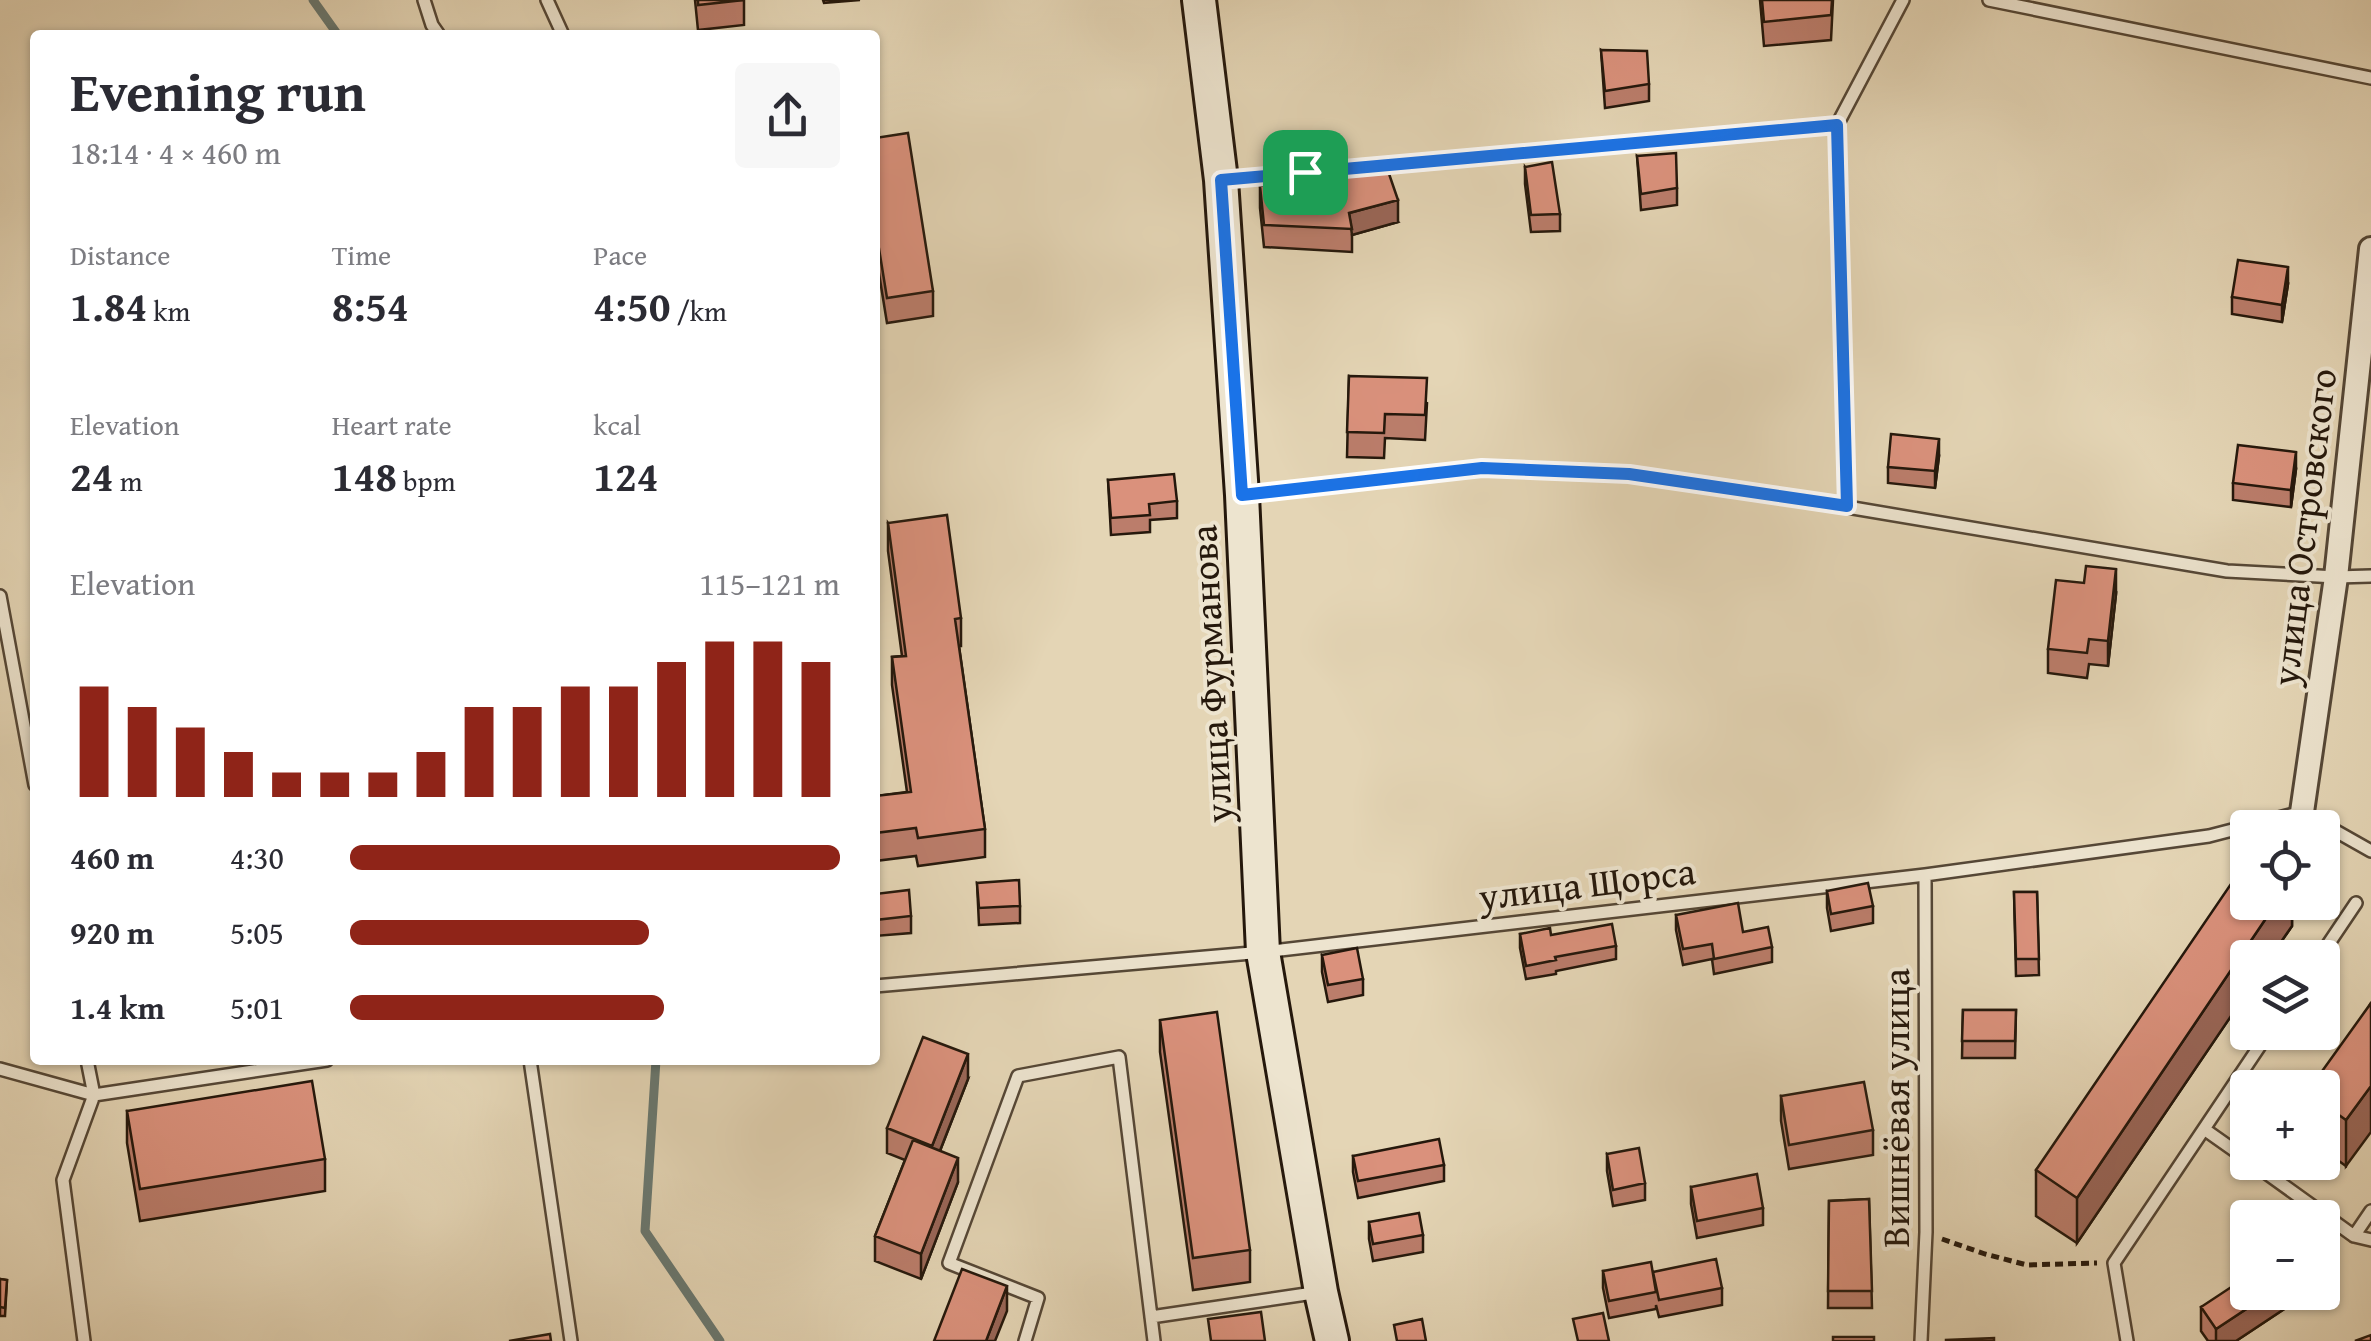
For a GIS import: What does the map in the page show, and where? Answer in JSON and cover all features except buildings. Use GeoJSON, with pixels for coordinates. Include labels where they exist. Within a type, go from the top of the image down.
{"type":"FeatureCollection","features":[{"type":"Feature","properties":{"kind":"main road","name":"улица Фурманова"},"geometry":{"type":"LineString","coordinates":[[1199,0],[1221,180],[1242,495],[1263,952],[1320,1292],[1332,1341]]}},
{"type":"Feature","properties":{"kind":"street","name":"улица Островского"},"geometry":{"type":"LineString","coordinates":[[2302,810],[2336,576],[2371,249]]}},
{"type":"Feature","properties":{"kind":"lane"},"geometry":{"type":"LineString","coordinates":[[424,0],[436,30]]}},
{"type":"Feature","properties":{"kind":"lane"},"geometry":{"type":"LineString","coordinates":[[547,0],[561,30]]}},
{"type":"Feature","properties":{"kind":"lane"},"geometry":{"type":"LineString","coordinates":[[1847,506],[1837,125],[1903,0]]}},
{"type":"Feature","properties":{"kind":"lane"},"geometry":{"type":"LineString","coordinates":[[1989,0],[2371,78]]}},
{"type":"Feature","properties":{"kind":"lane"},"geometry":{"type":"LineString","coordinates":[[1221,180],[1837,125]]}},
{"type":"Feature","properties":{"kind":"lane"},"geometry":{"type":"LineString","coordinates":[[1242,495],[1482,468],[1629,474],[1847,506],[2228,571],[2371,576]]}},
{"type":"Feature","properties":{"kind":"lane"},"geometry":{"type":"LineString","coordinates":[[0,596],[30,758]]}},
{"type":"Feature","properties":{"kind":"lane","name":"улица Щорса"},"geometry":{"type":"LineString","coordinates":[[880,986],[1263,952],[1925,875],[2230,830]]}},
{"type":"Feature","properties":{"kind":"lane"},"geometry":{"type":"LineString","coordinates":[[2340,834],[2371,852]]}},
{"type":"Feature","properties":{"kind":"lane","name":"Вишнёвая улица"},"geometry":{"type":"LineString","coordinates":[[1920,1341],[1926,1232],[1925,875]]}},
{"type":"Feature","properties":{"kind":"lane"},"geometry":{"type":"LineString","coordinates":[[2332,940],[2356,903]]}},
{"type":"Feature","properties":{"kind":"lane"},"geometry":{"type":"LineString","coordinates":[[2128,1341],[2114,1263],[2257,1050]]}},
{"type":"Feature","properties":{"kind":"lane"},"geometry":{"type":"LineString","coordinates":[[1025,1341],[1038,1298],[950,1263],[1018,1076],[1119,1056],[1154,1341]]}},
{"type":"Feature","properties":{"kind":"lane"},"geometry":{"type":"LineString","coordinates":[[84,1341],[64,1180],[94,1095],[88,1065]]}},
{"type":"Feature","properties":{"kind":"lane"},"geometry":{"type":"LineString","coordinates":[[0,1069],[94,1095],[295,1065]]}},
{"type":"Feature","properties":{"kind":"lane"},"geometry":{"type":"LineString","coordinates":[[531,1065],[571,1341]]}},
{"type":"Feature","properties":{"kind":"lane"},"geometry":{"type":"LineString","coordinates":[[2204,1129],[2230,1147]]}},
{"type":"Feature","properties":{"kind":"lane"},"geometry":{"type":"LineString","coordinates":[[2276,1180],[2354,1236],[2371,1240]]}},
{"type":"Feature","properties":{"kind":"lane"},"geometry":{"type":"LineString","coordinates":[[2354,1236],[2371,1212]]}},
{"type":"Feature","properties":{"kind":"lane"},"geometry":{"type":"LineString","coordinates":[[1151,1317],[1320,1292]]}},
{"type":"Feature","properties":{"kind":"path"},"geometry":{"type":"LineString","coordinates":[[1926,1232],[2028,1265],[2114,1263]]}},
{"type":"Feature","properties":{"kind":"waterway"},"geometry":{"type":"LineString","coordinates":[[313,0],[334,30]]}},
{"type":"Feature","properties":{"kind":"waterway"},"geometry":{"type":"LineString","coordinates":[[656,1065],[645,1231],[720,1341]]}},
{"type":"Feature","properties":{"kind":"route"},"geometry":{"type":"LineString","coordinates":[[1837,125],[1847,506],[1629,474],[1482,468],[1242,495],[1221,180],[1305,172],[1837,125]]}}]}
